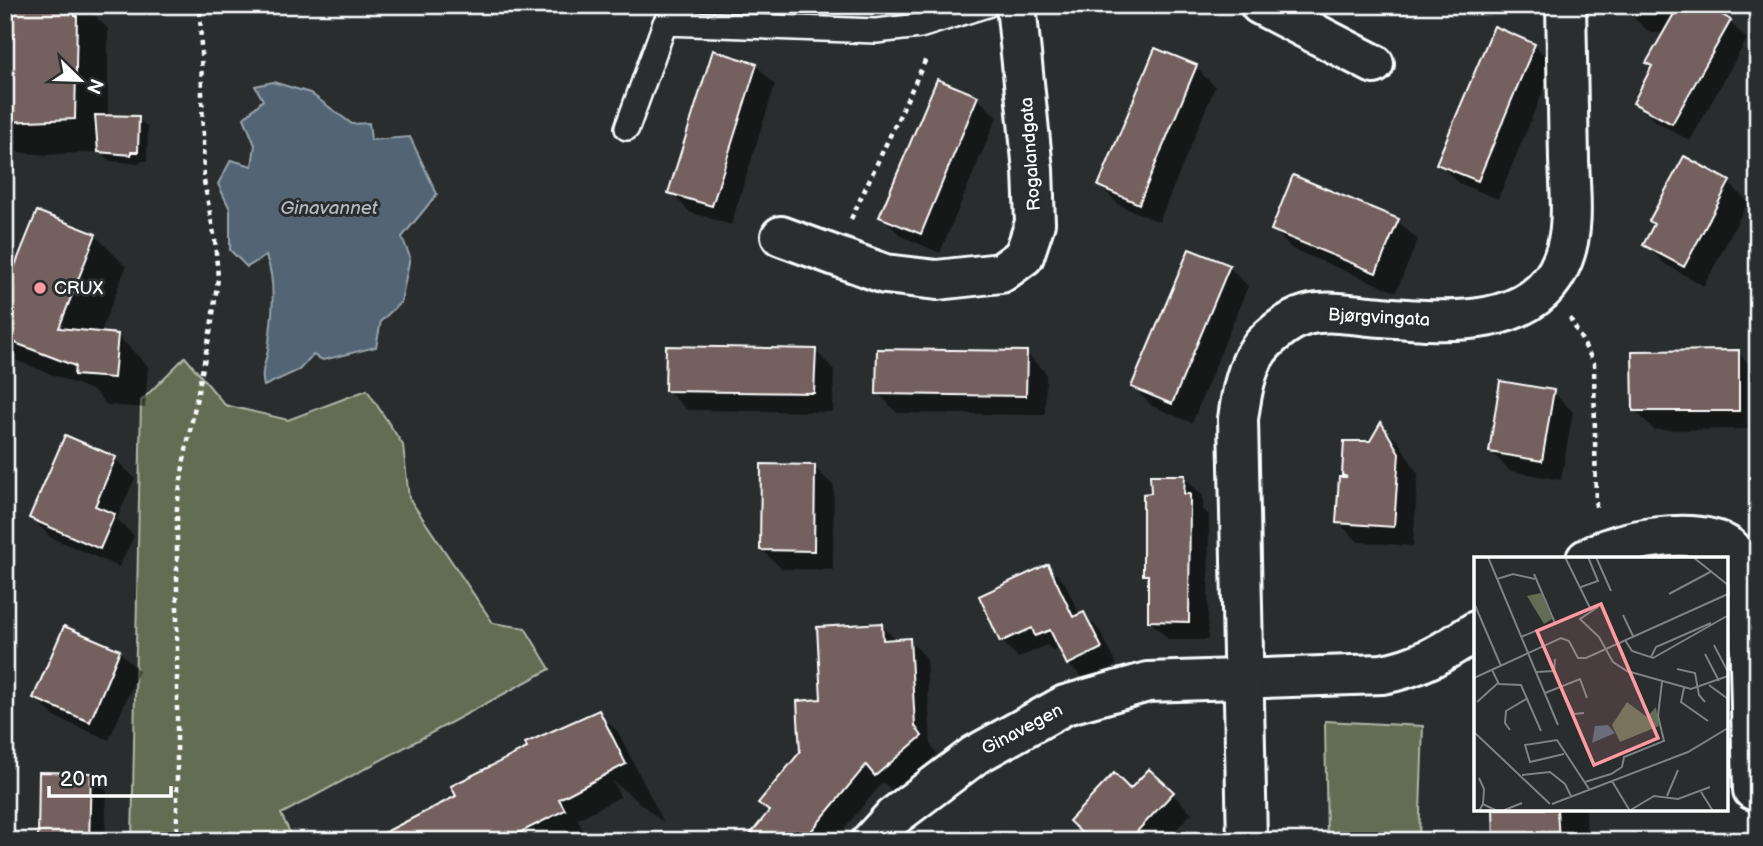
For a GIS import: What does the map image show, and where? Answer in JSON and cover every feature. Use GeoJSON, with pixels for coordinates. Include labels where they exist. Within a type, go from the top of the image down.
{"type":"FeatureCollection","features":[{"type":"Feature","properties":{"kind":"street","name":"Rogalandgata"},"geometry":{"type":"LineString","coordinates":[[781,236],[885,274],[937,280],[1001,273],[1024,256],[1035,223],[1033,170],[1016,5]]}},
{"type":"Feature","properties":{"kind":"street"},"geometry":{"type":"LineString","coordinates":[[1260,5],[1374,64]]}},
{"type":"Feature","properties":{"kind":"street","name":"Bjørgvingata"},"geometry":{"type":"LineString","coordinates":[[1247,841],[1238,419],[1243,386],[1255,355],[1278,330],[1305,315],[1334,313],[1424,320],[1464,320],[1505,313],[1529,302],[1551,282],[1563,260],[1571,235],[1566,5]]}},
{"type":"Feature","properties":{"kind":"street"},"geometry":{"type":"LineString","coordinates":[[1591,557],[1621,544],[1652,538],[1698,536],[1716,539],[1731,549],[1743,564],[1748,586],[1755,702],[1753,790]]}},
{"type":"Feature","properties":{"kind":"street"},"geometry":{"type":"LineString","coordinates":[[1244,678],[1382,674],[1410,669],[1434,658],[1474,632]]}},
{"type":"Feature","properties":{"kind":"street","name":"Ginavegen"},"geometry":{"type":"LineString","coordinates":[[871,841],[893,817],[975,755],[1065,705],[1148,682],[1244,678]]}},
{"type":"Feature","properties":{"kind":"lane"},"geometry":{"type":"LineString","coordinates":[[627,128],[665,23],[876,31],[920,26],[987,5]]}},
{"type":"Feature","properties":{"kind":"path"},"geometry":{"type":"LineString","coordinates":[[177,841],[177,507],[218,278],[215,240],[204,181],[200,5]]}},
{"type":"Feature","properties":{"kind":"path"},"geometry":{"type":"LineString","coordinates":[[838,257],[853,212],[946,17]]}},
{"type":"Feature","properties":{"kind":"path"},"geometry":{"type":"LineString","coordinates":[[1551,282],[1594,363],[1596,518]]}},
{"type":"Feature","properties":{"kind":"green space"},"geometry":{"type":"Polygon","coordinates":[[[185,357],[225,405],[288,420],[367,390],[403,445],[409,498],[493,623],[525,628],[550,669],[281,814],[294,841],[132,841],[141,401],[185,357]]]}},
{"type":"Feature","properties":{"kind":"green space"},"geometry":{"type":"Polygon","coordinates":[[[1325,721],[1423,726],[1419,841],[1327,841],[1325,721]]]}},
{"type":"Feature","properties":{"kind":"water","name":"Ginavannet"},"geometry":{"type":"Polygon","coordinates":[[[273,82],[310,93],[352,124],[369,123],[371,140],[410,137],[437,194],[402,237],[410,257],[401,302],[381,321],[376,347],[323,360],[313,355],[299,370],[264,386],[263,371],[273,302],[272,278],[266,256],[247,267],[230,250],[230,209],[218,184],[231,160],[252,166],[255,145],[244,118],[263,100],[255,86],[273,82]]]}},
{"type":"Feature","properties":{"kind":"building"},"geometry":{"type":"Polygon","coordinates":[[[18,5],[75,5],[75,119],[5,122],[5,10],[18,10],[18,5]]]}},
{"type":"Feature","properties":{"kind":"building"},"geometry":{"type":"Polygon","coordinates":[[[1679,5],[1705,5],[1731,20],[1672,124],[1633,103],[1652,66],[1646,63],[1679,5]]]}},
{"type":"Feature","properties":{"kind":"building"},"geometry":{"type":"Polygon","coordinates":[[[1494,26],[1535,44],[1478,181],[1436,164],[1494,26]]]}},
{"type":"Feature","properties":{"kind":"building"},"geometry":{"type":"Polygon","coordinates":[[[1155,48],[1197,65],[1139,204],[1098,186],[1155,48]]]}},
{"type":"Feature","properties":{"kind":"building"},"geometry":{"type":"Polygon","coordinates":[[[713,50],[757,64],[712,206],[668,193],[713,50]]]}},
{"type":"Feature","properties":{"kind":"building"},"geometry":{"type":"Polygon","coordinates":[[[937,79],[978,96],[921,234],[879,217],[937,79]]]}},
{"type":"Feature","properties":{"kind":"building"},"geometry":{"type":"Polygon","coordinates":[[[95,115],[139,116],[138,152],[131,152],[131,155],[98,152],[95,115]]]}},
{"type":"Feature","properties":{"kind":"building"},"geometry":{"type":"Polygon","coordinates":[[[1684,156],[1730,181],[1684,267],[1643,245],[1654,224],[1649,221],[1684,156]]]}},
{"type":"Feature","properties":{"kind":"building"},"geometry":{"type":"Polygon","coordinates":[[[1293,175],[1399,219],[1376,273],[1271,230],[1293,175]]]}},
{"type":"Feature","properties":{"kind":"building","name":"CRUX"},"geometry":{"type":"Polygon","coordinates":[[[37,211],[96,234],[59,328],[118,334],[114,378],[74,375],[75,366],[5,339],[5,265],[14,268],[37,211]]]}},
{"type":"Feature","properties":{"kind":"building"},"geometry":{"type":"Polygon","coordinates":[[[1189,249],[1230,265],[1172,404],[1131,387],[1189,249]]]}},
{"type":"Feature","properties":{"kind":"building"},"geometry":{"type":"Polygon","coordinates":[[[666,346],[816,349],[814,393],[665,391],[666,346]]]}},
{"type":"Feature","properties":{"kind":"building"},"geometry":{"type":"Polygon","coordinates":[[[877,349],[1027,351],[1026,396],[876,394],[877,349]]]}},
{"type":"Feature","properties":{"kind":"building"},"geometry":{"type":"Polygon","coordinates":[[[1739,350],[1739,411],[1633,411],[1632,351],[1739,350]]]}},
{"type":"Feature","properties":{"kind":"building"},"geometry":{"type":"Polygon","coordinates":[[[1500,381],[1554,390],[1542,461],[1489,452],[1500,381]]]}},
{"type":"Feature","properties":{"kind":"building"},"geometry":{"type":"Polygon","coordinates":[[[1381,422],[1399,453],[1394,527],[1336,523],[1339,477],[1347,477],[1342,475],[1344,441],[1370,441],[1381,422]]]}},
{"type":"Feature","properties":{"kind":"building"},"geometry":{"type":"Polygon","coordinates":[[[65,435],[116,457],[95,506],[115,514],[100,549],[29,518],[65,435]]]}},
{"type":"Feature","properties":{"kind":"building"},"geometry":{"type":"Polygon","coordinates":[[[761,464],[815,465],[814,551],[760,550],[761,464]]]}},
{"type":"Feature","properties":{"kind":"building"},"geometry":{"type":"Polygon","coordinates":[[[1150,475],[1185,475],[1184,494],[1190,494],[1189,622],[1148,621],[1148,575],[1143,575],[1143,494],[1151,493],[1150,475]]]}},
{"type":"Feature","properties":{"kind":"building"},"geometry":{"type":"Polygon","coordinates":[[[1048,564],[1073,617],[1084,612],[1102,648],[1067,665],[1050,630],[1035,636],[1032,628],[1000,642],[979,596],[1048,564]]]}},
{"type":"Feature","properties":{"kind":"building"},"geometry":{"type":"Polygon","coordinates":[[[882,623],[883,640],[910,638],[915,726],[922,736],[875,776],[866,765],[803,841],[745,841],[769,811],[758,803],[800,752],[797,701],[821,699],[817,627],[882,623]]]}},
{"type":"Feature","properties":{"kind":"building"},"geometry":{"type":"Polygon","coordinates":[[[64,626],[120,650],[90,722],[33,698],[64,626]]]}},
{"type":"Feature","properties":{"kind":"building"},"geometry":{"type":"Polygon","coordinates":[[[599,710],[626,764],[559,799],[565,810],[503,841],[368,841],[456,796],[451,786],[527,748],[525,743],[599,710]]]}},
{"type":"Feature","properties":{"kind":"building"},"geometry":{"type":"Polygon","coordinates":[[[1149,769],[1174,792],[1128,841],[1090,841],[1069,821],[1114,773],[1130,789],[1149,769]]]}},
{"type":"Feature","properties":{"kind":"building"},"geometry":{"type":"Polygon","coordinates":[[[39,772],[91,773],[89,841],[38,841],[39,772]]]}},
{"type":"Feature","properties":{"kind":"building"},"geometry":{"type":"Polygon","coordinates":[[[1493,811],[1557,811],[1559,841],[1494,841],[1493,811]]]}},
{"type":"Feature","properties":{"kind":"place","name":"CRUX"},"geometry":{"type":"Point","coordinates":[40,288]}}]}
